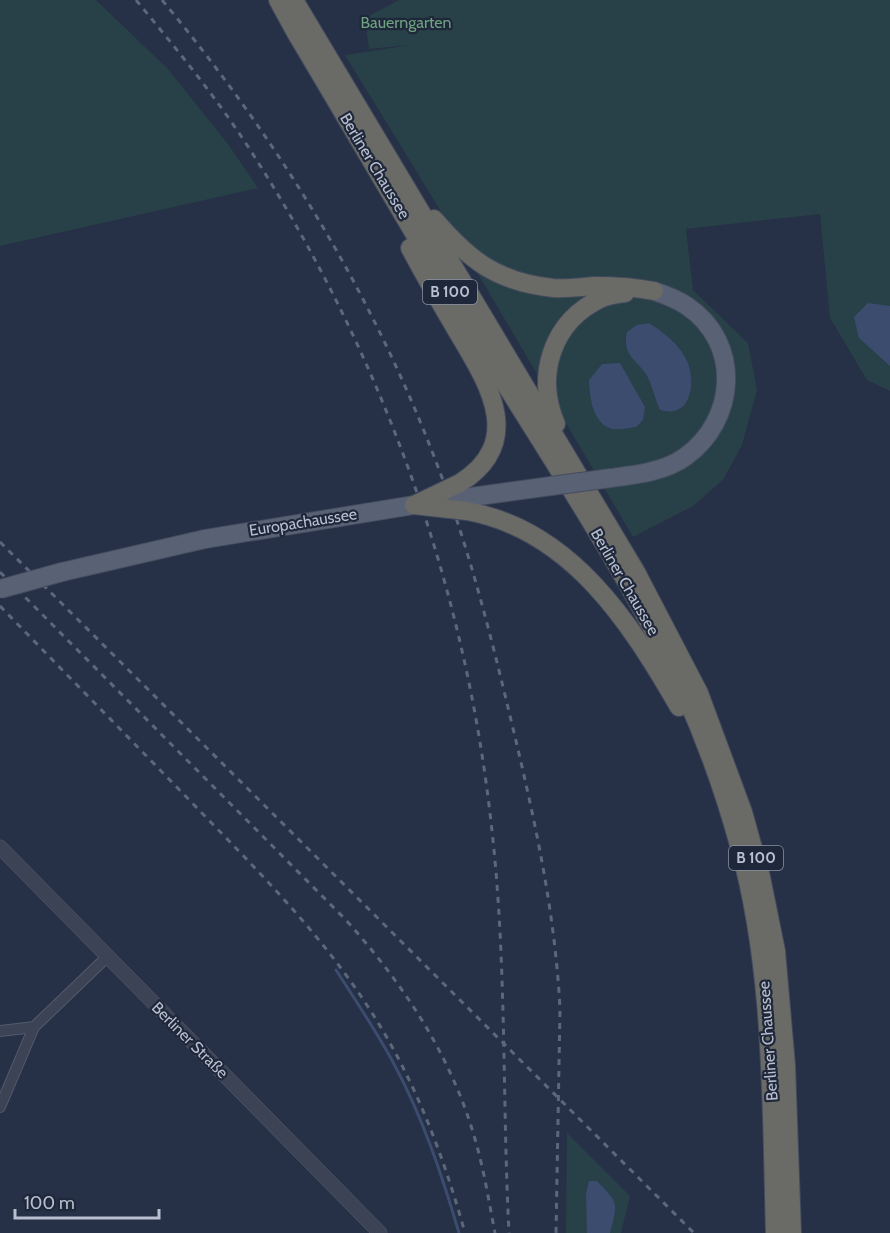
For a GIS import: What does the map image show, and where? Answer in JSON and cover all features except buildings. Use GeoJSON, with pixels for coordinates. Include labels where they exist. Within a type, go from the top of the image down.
{"type":"FeatureCollection","features":[{"type":"Feature","properties":{"kind":"highway","name":"Berliner Chaussee"},"geometry":{"type":"LineString","coordinates":[[278,0],[651,624],[686,698],[713,766],[739,846],[756,921],[770,1054],[775,1233]]}},
{"type":"Feature","properties":{"kind":"highway","name":"Berliner Chaussee"},"geometry":{"type":"LineString","coordinates":[[294,0],[573,465],[647,592],[699,693],[732,777],[752,843],[770,917],[786,1065],[792,1233]]}},
{"type":"Feature","properties":{"kind":"highway"},"geometry":{"type":"LineString","coordinates":[[371,159],[409,246],[492,395],[497,417],[496,436],[489,456],[475,473],[464,497]]}},
{"type":"Feature","properties":{"kind":"highway"},"geometry":{"type":"LineString","coordinates":[[395,170],[459,248],[486,269],[518,281],[554,288],[633,286],[654,291]]}},
{"type":"Feature","properties":{"kind":"highway"},"geometry":{"type":"LineString","coordinates":[[573,465],[548,400],[546,377],[549,357],[559,335],[577,315],[602,298],[628,292],[654,291]]}},
{"type":"Feature","properties":{"kind":"highway"},"geometry":{"type":"LineString","coordinates":[[414,505],[464,497]]}},
{"type":"Feature","properties":{"kind":"highway"},"geometry":{"type":"LineString","coordinates":[[414,505],[464,497],[487,515],[549,543],[599,590],[630,628],[660,674],[713,766]]}},
{"type":"Feature","properties":{"kind":"main road"},"geometry":{"type":"LineString","coordinates":[[464,497],[641,474],[684,458],[703,442],[715,427],[723,408],[727,386],[725,362],[718,342],[705,322],[689,307],[672,297],[654,291]]}},
{"type":"Feature","properties":{"kind":"main road","name":"Europachaussee"},"geometry":{"type":"LineString","coordinates":[[0,590],[62,572],[205,539],[309,520],[414,505]]}},
{"type":"Feature","properties":{"kind":"street","name":"Berliner Straße"},"geometry":{"type":"LineString","coordinates":[[0,846],[380,1233]]}},
{"type":"Feature","properties":{"kind":"street"},"geometry":{"type":"LineString","coordinates":[[0,1107],[34,1027],[108,956]]}},
{"type":"Feature","properties":{"kind":"street"},"geometry":{"type":"LineString","coordinates":[[0,1031],[34,1027]]}},
{"type":"Feature","properties":{"kind":"green space"},"geometry":{"type":"Polygon","coordinates":[[[0,0],[96,0],[168,69],[228,144],[258,188],[0,246],[0,0]]]}},
{"type":"Feature","properties":{"kind":"green space","name":"Bauerngarten"},"geometry":{"type":"Polygon","coordinates":[[[399,0],[890,0],[890,391],[867,380],[830,318],[820,214],[686,229],[693,290],[748,343],[757,390],[742,445],[723,480],[693,506],[633,537],[448,223],[345,55],[411,45],[369,49],[365,18],[399,0]]]}},
{"type":"Feature","properties":{"kind":"green space"},"geometry":{"type":"Polygon","coordinates":[[[567,1133],[630,1196],[621,1233],[566,1233],[567,1133]]]}},
{"type":"Feature","properties":{"kind":"water"},"geometry":{"type":"Polygon","coordinates":[[[868,303],[890,306],[890,366],[859,338],[854,317],[868,303]]]}},
{"type":"Feature","properties":{"kind":"water"},"geometry":{"type":"Polygon","coordinates":[[[649,323],[674,343],[683,353],[689,365],[691,389],[689,396],[681,408],[674,411],[660,410],[648,378],[630,356],[626,346],[627,332],[637,325],[649,323]]]}},
{"type":"Feature","properties":{"kind":"water"},"geometry":{"type":"Polygon","coordinates":[[[620,363],[645,407],[643,420],[636,427],[612,429],[605,426],[596,416],[591,402],[589,380],[602,364],[620,363]]]}},
{"type":"Feature","properties":{"kind":"water"},"geometry":{"type":"Polygon","coordinates":[[[589,1181],[597,1181],[613,1199],[615,1209],[610,1233],[587,1233],[586,1194],[589,1181]]]}},
{"type":"Feature","properties":{"kind":"waterway"},"geometry":{"type":"LineString","coordinates":[[336,970],[381,1040],[414,1105],[431,1147],[459,1233]]}},
{"type":"Feature","properties":{"kind":"railway"},"geometry":{"type":"LineString","coordinates":[[136,0],[232,123],[293,220],[336,301],[375,383],[408,468],[437,554],[460,642],[478,731],[491,822],[500,924],[509,1233]]}},
{"type":"Feature","properties":{"kind":"railway"},"geometry":{"type":"LineString","coordinates":[[162,0],[244,106],[318,218],[351,276],[410,397],[458,523],[486,621],[520,756],[548,899],[560,1009],[556,1233]]}},
{"type":"Feature","properties":{"kind":"railway"},"geometry":{"type":"LineString","coordinates":[[0,542],[694,1233]]}},
{"type":"Feature","properties":{"kind":"railway"},"geometry":{"type":"LineString","coordinates":[[0,572],[346,920],[387,970],[423,1022],[453,1078],[478,1151],[495,1233]]}},
{"type":"Feature","properties":{"kind":"railway"},"geometry":{"type":"LineString","coordinates":[[0,606],[246,858],[333,958],[372,1013],[415,1092],[448,1176],[465,1233]]}}]}
